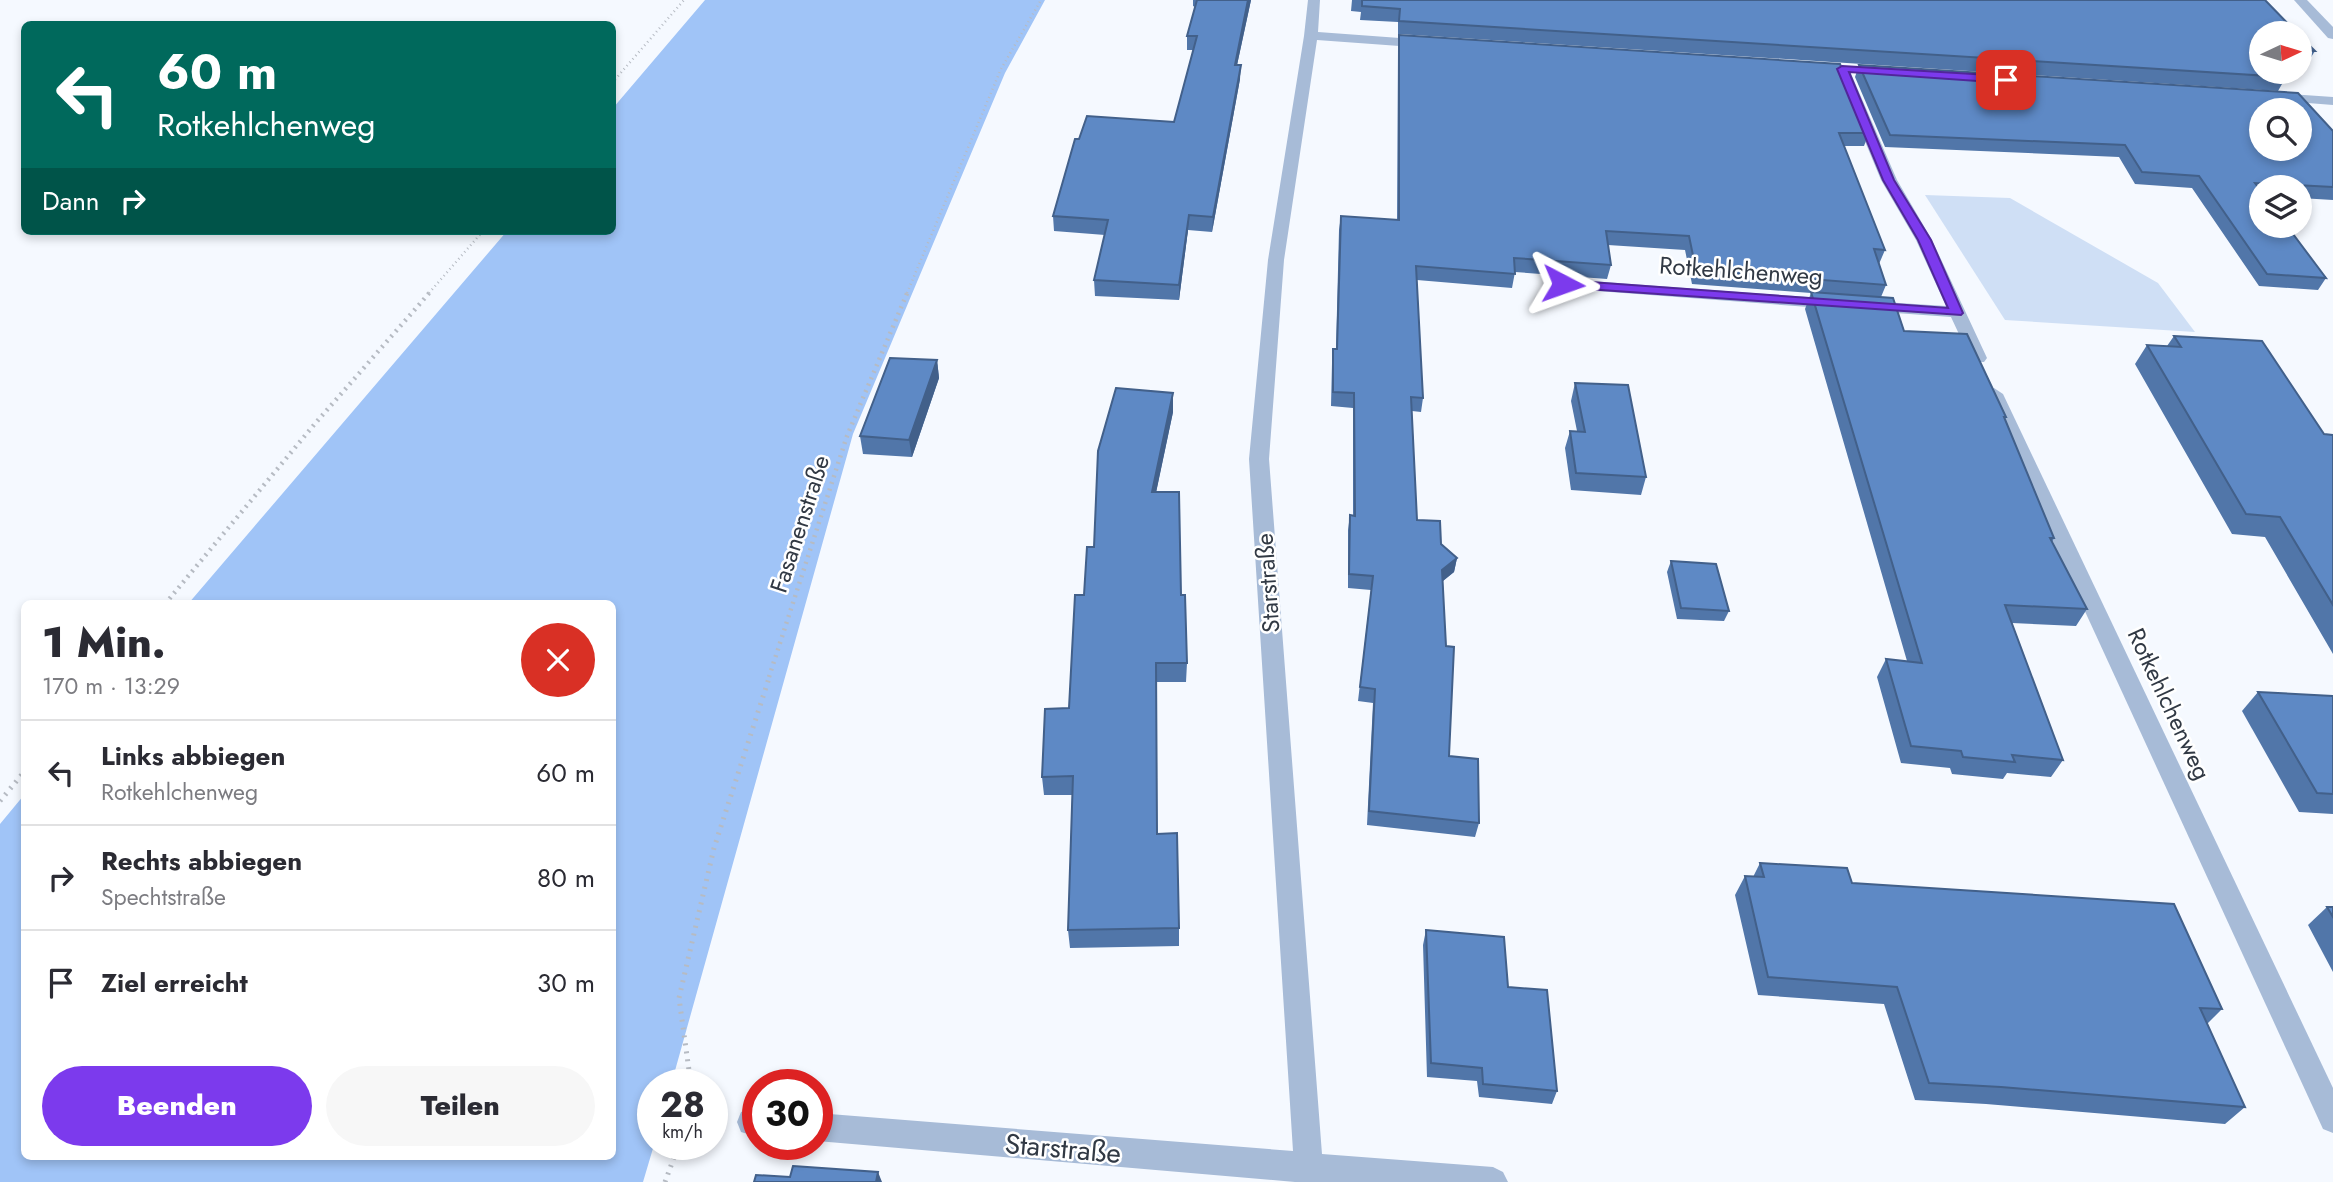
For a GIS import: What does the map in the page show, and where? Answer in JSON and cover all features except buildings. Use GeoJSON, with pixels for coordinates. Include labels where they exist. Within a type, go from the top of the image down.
{"type":"FeatureCollection","features":[{"type":"Feature","properties":{"kind":"street","name":"Starstraße"},"geometry":{"type":"LineString","coordinates":[[833,1130],[1310,1175],[1259,459],[1276,260],[1311,36],[1314,0]]}},
{"type":"Feature","properties":{"kind":"street"},"geometry":{"type":"LineString","coordinates":[[2300,0],[2333,35]]}},
{"type":"Feature","properties":{"kind":"street"},"geometry":{"type":"LineString","coordinates":[[1311,36],[1447,45]]}},
{"type":"Feature","properties":{"kind":"street","name":"Rotkehlchenweg"},"geometry":{"type":"LineString","coordinates":[[1842,69],[1889,180],[1924,240],[2333,1119]]}},
{"type":"Feature","properties":{"kind":"street"},"geometry":{"type":"LineString","coordinates":[[2265,97],[2333,101]]}},
{"type":"Feature","properties":{"kind":"street","name":"Rotkehlchenweg"},"geometry":{"type":"LineString","coordinates":[[1563,284],[1956,313]]}},
{"type":"Feature","properties":{"kind":"street"},"geometry":{"type":"LineString","coordinates":[[1310,1175],[1493,1182]]}},
{"type":"Feature","properties":{"kind":"path"},"geometry":{"type":"LineString","coordinates":[[616,78],[684,0]]}},
{"type":"Feature","properties":{"kind":"path","name":"Fasanenstraße"},"geometry":{"type":"LineString","coordinates":[[689,1069],[679,998],[714,848],[847,436],[1001,69],[1041,0]]}},
{"type":"Feature","properties":{"kind":"path"},"geometry":{"type":"LineString","coordinates":[[168,600],[313,426],[480,235]]}},
{"type":"Feature","properties":{"kind":"path"},"geometry":{"type":"LineString","coordinates":[[0,801],[21,776]]}},
{"type":"Feature","properties":{"kind":"path"},"geometry":{"type":"LineString","coordinates":[[665,1182],[673,1160]]}},
{"type":"Feature","properties":{"kind":"shaded area"},"geometry":{"type":"Polygon","coordinates":[[[705,0],[1045,0],[1005,73],[853,434],[675,1069],[637,1069],[637,1160],[650,1160],[643,1182],[0,1182],[0,824],[21,799],[21,1160],[616,1160],[616,600],[191,600],[504,235],[616,235],[616,104],[705,0]]]}},
{"type":"Feature","properties":{"kind":"shaded area"},"geometry":{"type":"Polygon","coordinates":[[[1925,195],[2010,198],[2158,283],[2195,332],[2005,320],[1925,195]]]}},
{"type":"Feature","properties":{"kind":"route"},"geometry":{"type":"LineString","coordinates":[[1563,284],[1956,313],[1924,240],[1889,180],[1842,69],[2006,80]]}}]}
